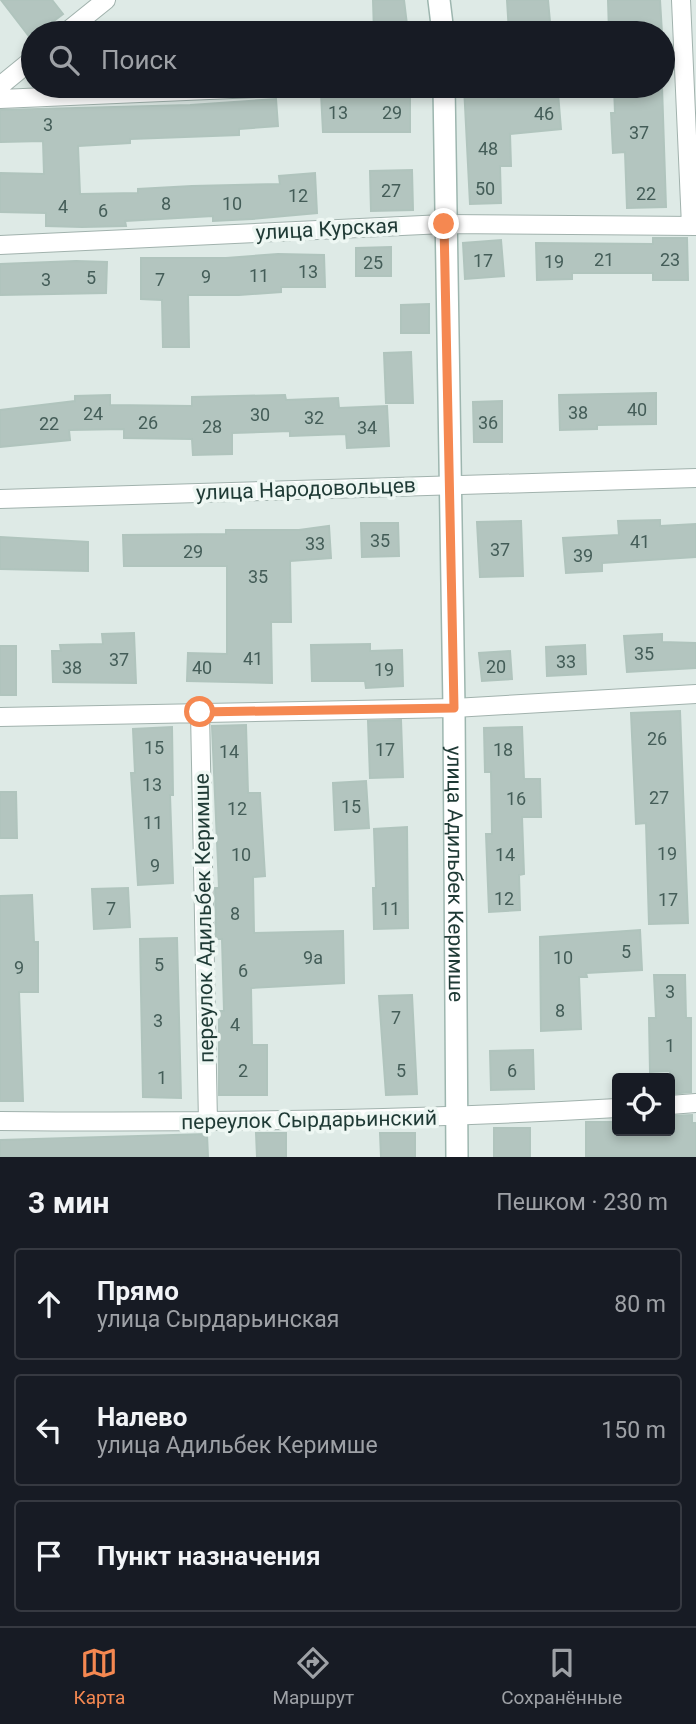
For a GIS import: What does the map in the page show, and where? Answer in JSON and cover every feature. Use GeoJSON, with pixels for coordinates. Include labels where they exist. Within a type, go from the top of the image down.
{"type":"FeatureCollection","features":[{"type":"Feature","properties":{"kind":"street"},"geometry":{"type":"LineString","coordinates":[[80,21],[106,0]]}},
{"type":"Feature","properties":{"kind":"street"},"geometry":{"type":"LineString","coordinates":[[439,0],[442,21]]}},
{"type":"Feature","properties":{"kind":"street"},"geometry":{"type":"LineString","coordinates":[[681,0],[693,226]]}},
{"type":"Feature","properties":{"kind":"street"},"geometry":{"type":"LineString","coordinates":[[0,86],[21,69]]}},
{"type":"Feature","properties":{"kind":"street"},"geometry":{"type":"LineString","coordinates":[[0,99],[23,98]]}},
{"type":"Feature","properties":{"kind":"street","name":"улица Адильбек Керимше"},"geometry":{"type":"LineString","coordinates":[[444,98],[454,708],[457,1157]]}},
{"type":"Feature","properties":{"kind":"street","name":"улица Курская"},"geometry":{"type":"LineString","coordinates":[[0,245],[444,224],[693,226]]}},
{"type":"Feature","properties":{"kind":"street","name":"улица Народовольцев"},"geometry":{"type":"LineString","coordinates":[[0,499],[696,478]]}},
{"type":"Feature","properties":{"kind":"street"},"geometry":{"type":"LineString","coordinates":[[0,717],[454,708],[696,694]]}},
{"type":"Feature","properties":{"kind":"street","name":"переулок Адильбек Керимше"},"geometry":{"type":"LineString","coordinates":[[200,712],[208,1124]]}},
{"type":"Feature","properties":{"kind":"street"},"geometry":{"type":"LineString","coordinates":[[675,1105],[696,1104]]}},
{"type":"Feature","properties":{"kind":"street","name":"переулок Сырдарьинский"},"geometry":{"type":"LineString","coordinates":[[0,1121],[208,1124],[458,1117],[612,1108]]}},
{"type":"Feature","properties":{"kind":"building"},"geometry":{"type":"Polygon","coordinates":[[[1,0],[52,0],[63,14],[54,21],[21,21],[21,26],[1,0]]]}},
{"type":"Feature","properties":{"kind":"building"},"geometry":{"type":"Polygon","coordinates":[[[373,0],[404,0],[407,21],[374,21],[373,0]]]}},
{"type":"Feature","properties":{"kind":"building"},"geometry":{"type":"Polygon","coordinates":[[[507,0],[548,0],[550,21],[508,21],[507,0]]]}},
{"type":"Feature","properties":{"kind":"building"},"geometry":{"type":"Polygon","coordinates":[[[608,0],[660,0],[661,21],[609,21],[608,0]]]}},
{"type":"Feature","properties":{"kind":"building"},"geometry":{"type":"Polygon","coordinates":[[[321,98],[410,98],[410,132],[323,132],[321,98]]]}},
{"type":"Feature","properties":{"kind":"building"},"geometry":{"type":"Polygon","coordinates":[[[465,98],[558,98],[561,129],[510,134],[511,166],[500,166],[501,203],[470,204],[465,98]]]}},
{"type":"Feature","properties":{"kind":"building"},"geometry":{"type":"Polygon","coordinates":[[[614,98],[662,98],[666,207],[627,208],[625,152],[613,153],[611,113],[615,113],[614,98]]]}},
{"type":"Feature","properties":{"kind":"building"},"geometry":{"type":"Polygon","coordinates":[[[276,99],[278,126],[239,129],[239,135],[130,139],[130,143],[78,146],[80,194],[138,193],[138,189],[192,186],[280,184],[279,176],[315,173],[317,213],[213,221],[213,216],[125,221],[126,226],[82,227],[46,226],[46,213],[0,212],[0,173],[44,174],[43,141],[0,142],[0,110],[190,105],[276,99]]]}},
{"type":"Feature","properties":{"kind":"building"},"geometry":{"type":"Polygon","coordinates":[[[412,170],[413,210],[371,211],[370,171],[412,170]]]}},
{"type":"Feature","properties":{"kind":"building"},"geometry":{"type":"Polygon","coordinates":[[[653,238],[687,238],[688,280],[653,280],[653,273],[572,273],[572,279],[537,280],[536,243],[653,244],[653,238]]]}},
{"type":"Feature","properties":{"kind":"building"},"geometry":{"type":"Polygon","coordinates":[[[501,240],[504,276],[465,279],[463,243],[501,240]]]}},
{"type":"Feature","properties":{"kind":"building"},"geometry":{"type":"Polygon","coordinates":[[[391,247],[391,276],[356,276],[356,248],[391,247]]]}},
{"type":"Feature","properties":{"kind":"building"},"geometry":{"type":"Polygon","coordinates":[[[278,254],[324,255],[325,287],[281,287],[281,292],[239,295],[188,295],[189,347],[163,347],[162,300],[141,299],[141,258],[226,258],[278,254]]]}},
{"type":"Feature","properties":{"kind":"building"},"geometry":{"type":"Polygon","coordinates":[[[107,262],[106,293],[0,295],[0,264],[107,262]]]}},
{"type":"Feature","properties":{"kind":"building"},"geometry":{"type":"Polygon","coordinates":[[[429,304],[429,333],[401,333],[401,305],[429,304]]]}},
{"type":"Feature","properties":{"kind":"building"},"geometry":{"type":"Polygon","coordinates":[[[411,352],[413,403],[386,403],[384,353],[411,352]]]}},
{"type":"Feature","properties":{"kind":"building"},"geometry":{"type":"Polygon","coordinates":[[[656,393],[656,424],[597,425],[597,429],[560,430],[559,395],[656,393]]]}},
{"type":"Feature","properties":{"kind":"building"},"geometry":{"type":"Polygon","coordinates":[[[110,395],[110,405],[192,406],[192,397],[285,395],[286,400],[338,398],[339,408],[387,406],[389,446],[347,448],[346,434],[290,436],[290,431],[232,433],[232,454],[193,455],[192,439],[124,438],[124,429],[69,430],[70,440],[0,447],[0,410],[75,401],[75,396],[110,395]]]}},
{"type":"Feature","properties":{"kind":"building"},"geometry":{"type":"Polygon","coordinates":[[[502,401],[502,442],[474,442],[473,402],[502,401]]]}},
{"type":"Feature","properties":{"kind":"building"},"geometry":{"type":"Polygon","coordinates":[[[660,520],[660,526],[696,524],[696,557],[602,563],[602,571],[566,573],[563,538],[619,535],[618,521],[660,520]]]}},
{"type":"Feature","properties":{"kind":"building"},"geometry":{"type":"Polygon","coordinates":[[[521,521],[523,576],[480,577],[477,522],[521,521]]]}},
{"type":"Feature","properties":{"kind":"building"},"geometry":{"type":"Polygon","coordinates":[[[361,523],[398,523],[399,556],[362,557],[361,523]]]}},
{"type":"Feature","properties":{"kind":"building"},"geometry":{"type":"Polygon","coordinates":[[[329,526],[331,558],[290,561],[291,622],[271,622],[272,683],[187,681],[188,653],[227,654],[227,566],[124,566],[123,535],[226,534],[226,530],[299,530],[329,526]]]}},
{"type":"Feature","properties":{"kind":"building"},"geometry":{"type":"Polygon","coordinates":[[[0,537],[88,542],[88,571],[0,569],[0,537]]]}},
{"type":"Feature","properties":{"kind":"building"},"geometry":{"type":"Polygon","coordinates":[[[134,633],[136,683],[53,682],[52,651],[61,651],[60,645],[103,644],[102,634],[134,633]]]}},
{"type":"Feature","properties":{"kind":"building"},"geometry":{"type":"Polygon","coordinates":[[[662,634],[662,642],[696,643],[696,668],[627,672],[624,636],[662,634]]]}},
{"type":"Feature","properties":{"kind":"building"},"geometry":{"type":"Polygon","coordinates":[[[370,644],[370,651],[402,650],[403,686],[366,688],[365,681],[312,681],[311,645],[370,644]]]}},
{"type":"Feature","properties":{"kind":"building"},"geometry":{"type":"Polygon","coordinates":[[[585,645],[586,674],[547,676],[546,647],[585,645]]]}},
{"type":"Feature","properties":{"kind":"building"},"geometry":{"type":"Polygon","coordinates":[[[0,646],[16,646],[16,695],[0,695],[0,646]]]}},
{"type":"Feature","properties":{"kind":"building"},"geometry":{"type":"Polygon","coordinates":[[[510,651],[512,679],[482,681],[479,653],[510,651]]]}},
{"type":"Feature","properties":{"kind":"building"},"geometry":{"type":"Polygon","coordinates":[[[680,711],[688,923],[649,924],[646,823],[636,824],[631,713],[680,711]]]}},
{"type":"Feature","properties":{"kind":"building"},"geometry":{"type":"Polygon","coordinates":[[[401,720],[403,777],[370,778],[368,721],[401,720]]]}},
{"type":"Feature","properties":{"kind":"building"},"geometry":{"type":"Polygon","coordinates":[[[246,725],[248,793],[260,793],[265,876],[253,877],[254,933],[343,931],[344,983],[251,988],[252,1045],[267,1045],[267,1095],[219,1095],[219,1011],[224,1011],[222,939],[216,939],[215,888],[219,888],[212,726],[246,725]]]}},
{"type":"Feature","properties":{"kind":"building"},"geometry":{"type":"Polygon","coordinates":[[[172,727],[173,795],[170,795],[173,883],[138,885],[131,773],[135,773],[133,729],[172,727]]]}},
{"type":"Feature","properties":{"kind":"building"},"geometry":{"type":"Polygon","coordinates":[[[522,727],[524,779],[540,779],[541,817],[522,817],[524,874],[519,875],[520,910],[489,912],[486,834],[492,834],[491,772],[485,772],[484,728],[522,727]]]}},
{"type":"Feature","properties":{"kind":"building"},"geometry":{"type":"Polygon","coordinates":[[[366,781],[369,828],[335,830],[333,783],[366,781]]]}},
{"type":"Feature","properties":{"kind":"building"},"geometry":{"type":"Polygon","coordinates":[[[0,792],[16,792],[17,838],[0,838],[0,792]]]}},
{"type":"Feature","properties":{"kind":"building"},"geometry":{"type":"Polygon","coordinates":[[[407,827],[408,928],[374,929],[374,829],[407,827]]]}},
{"type":"Feature","properties":{"kind":"building"},"geometry":{"type":"Polygon","coordinates":[[[128,888],[130,927],[94,929],[92,889],[128,888]]]}},
{"type":"Feature","properties":{"kind":"building"},"geometry":{"type":"Polygon","coordinates":[[[32,895],[34,942],[38,942],[38,992],[19,992],[23,1101],[0,1101],[0,896],[32,895]]]}},
{"type":"Feature","properties":{"kind":"building"},"geometry":{"type":"Polygon","coordinates":[[[640,930],[642,970],[586,973],[587,977],[579,977],[581,1029],[541,1031],[540,937],[640,930]]]}},
{"type":"Feature","properties":{"kind":"building"},"geometry":{"type":"Polygon","coordinates":[[[177,938],[181,1098],[143,1097],[140,939],[177,938]]]}},
{"type":"Feature","properties":{"kind":"building"},"geometry":{"type":"Polygon","coordinates":[[[654,975],[685,975],[686,1018],[691,1018],[691,1092],[675,1094],[675,1073],[650,1072],[649,1018],[656,1018],[654,975]]]}},
{"type":"Feature","properties":{"kind":"building"},"geometry":{"type":"Polygon","coordinates":[[[412,995],[417,1094],[386,1095],[379,996],[412,995]]]}},
{"type":"Feature","properties":{"kind":"building"},"geometry":{"type":"Polygon","coordinates":[[[533,1050],[534,1089],[491,1090],[490,1051],[533,1050]]]}},
{"type":"Feature","properties":{"kind":"building"},"geometry":{"type":"Polygon","coordinates":[[[692,1115],[692,1123],[696,1123],[696,1157],[586,1156],[586,1122],[612,1122],[612,1136],[675,1136],[675,1116],[692,1115]]]}},
{"type":"Feature","properties":{"kind":"building"},"geometry":{"type":"Polygon","coordinates":[[[494,1128],[530,1128],[530,1157],[494,1157],[494,1128]]]}},
{"type":"Feature","properties":{"kind":"building"},"geometry":{"type":"Polygon","coordinates":[[[256,1133],[286,1133],[286,1157],[257,1157],[256,1133]]]}},
{"type":"Feature","properties":{"kind":"building"},"geometry":{"type":"Polygon","coordinates":[[[380,1133],[415,1133],[415,1157],[381,1157],[380,1133]]]}},
{"type":"Feature","properties":{"kind":"building"},"geometry":{"type":"Polygon","coordinates":[[[207,1134],[208,1157],[0,1157],[0,1140],[207,1134]]]}},
{"type":"Feature","properties":{"kind":"route"},"geometry":{"type":"LineString","coordinates":[[200,712],[454,708],[444,224]]}}]}
